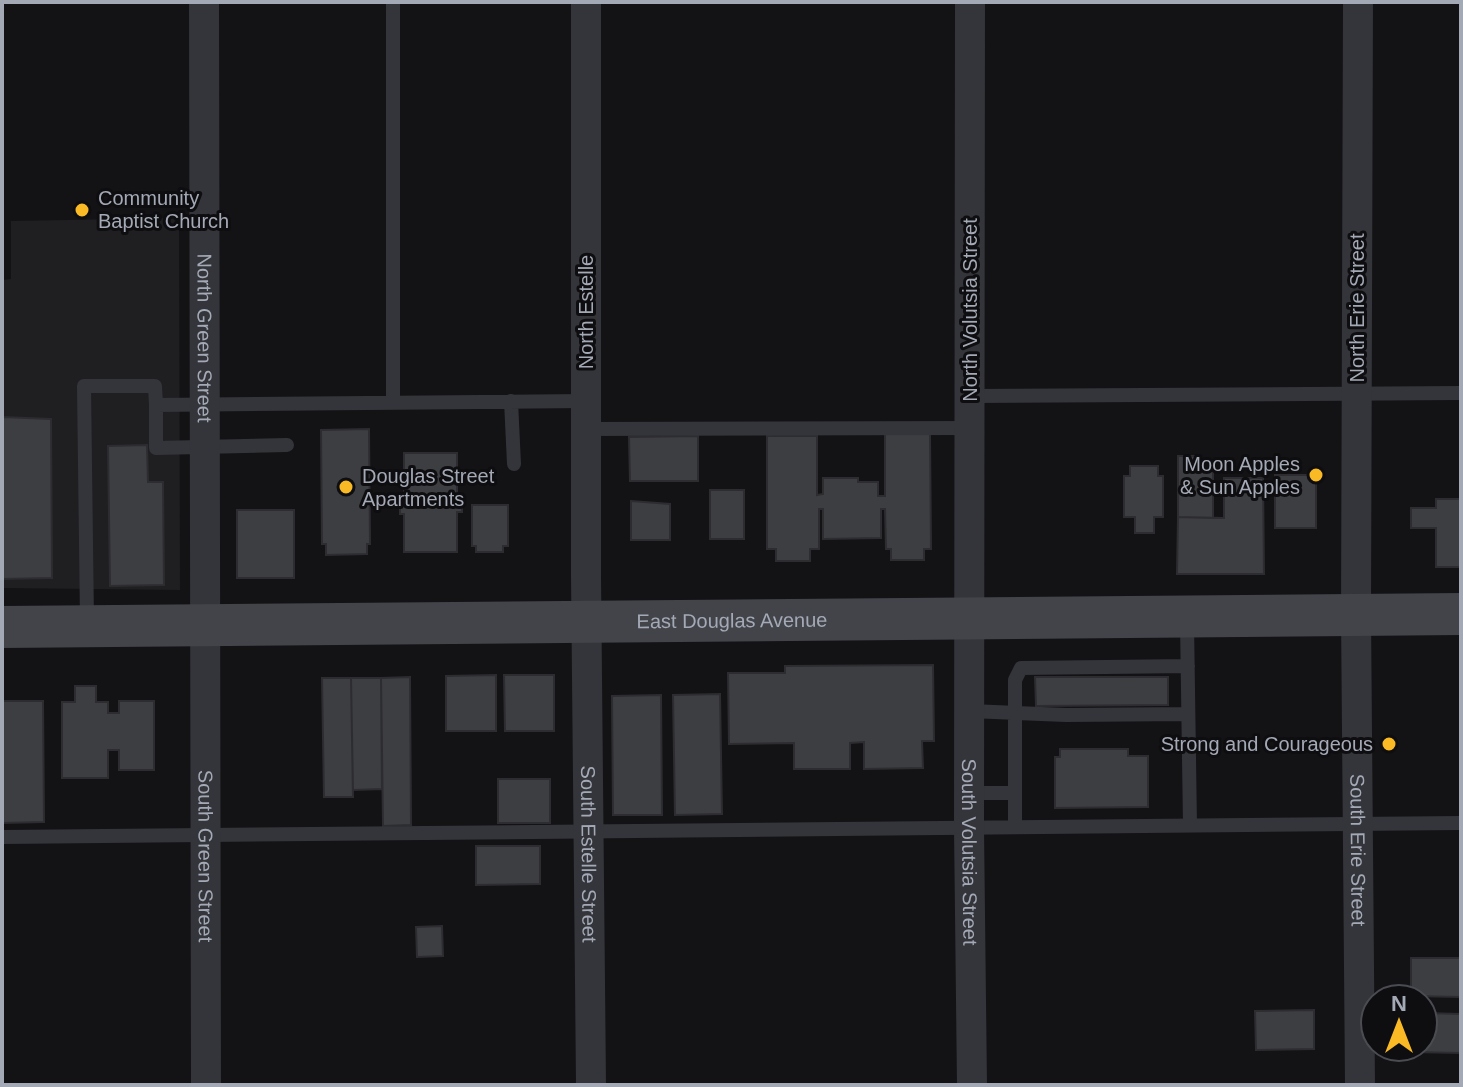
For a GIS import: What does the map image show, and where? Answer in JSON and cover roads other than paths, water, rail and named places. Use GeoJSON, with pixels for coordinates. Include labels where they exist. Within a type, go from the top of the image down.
{"type":"FeatureCollection","features":[{"type":"Feature","properties":{"kind":"main road","name":"East Douglas Avenue"},"geometry":{"type":"LineString","coordinates":[[2,627],[1461,614]]}},
{"type":"Feature","properties":{"kind":"street","name":"North Green Street"},"geometry":{"type":"LineString","coordinates":[[204,2],[205,625]]}},
{"type":"Feature","properties":{"kind":"street","name":"North Estelle"},"geometry":{"type":"LineString","coordinates":[[586,2],[587,622]]}},
{"type":"Feature","properties":{"kind":"street","name":"North Volutsia Street"},"geometry":{"type":"LineString","coordinates":[[970,2],[970,619]]}},
{"type":"Feature","properties":{"kind":"street","name":"North Erie Street"},"geometry":{"type":"LineString","coordinates":[[1356,614],[1358,2]]}},
{"type":"Feature","properties":{"kind":"street","name":"South Erie Street"},"geometry":{"type":"LineString","coordinates":[[1356,614],[1360,1085]]}},
{"type":"Feature","properties":{"kind":"street","name":"South Volutsia Street"},"geometry":{"type":"LineString","coordinates":[[970,619],[972,1085]]}},
{"type":"Feature","properties":{"kind":"street","name":"South Estelle Street"},"geometry":{"type":"LineString","coordinates":[[587,622],[591,1085]]}},
{"type":"Feature","properties":{"kind":"street","name":"South Green Street"},"geometry":{"type":"LineString","coordinates":[[205,625],[206,1085]]}},
{"type":"Feature","properties":{"kind":"lane"},"geometry":{"type":"LineString","coordinates":[[393,2],[393,402]]}},
{"type":"Feature","properties":{"kind":"lane"},"geometry":{"type":"LineString","coordinates":[[87,626],[84,386],[155,386],[156,448],[287,445]]}},
{"type":"Feature","properties":{"kind":"lane"},"geometry":{"type":"LineString","coordinates":[[970,396],[1461,393]]}},
{"type":"Feature","properties":{"kind":"lane"},"geometry":{"type":"LineString","coordinates":[[156,405],[511,401],[586,415],[970,428]]}},
{"type":"Feature","properties":{"kind":"lane"},"geometry":{"type":"LineString","coordinates":[[511,401],[514,464]]}},
{"type":"Feature","properties":{"kind":"lane"},"geometry":{"type":"LineString","coordinates":[[1187,617],[1190,826]]}},
{"type":"Feature","properties":{"kind":"lane"},"geometry":{"type":"LineString","coordinates":[[1015,827],[1015,680],[1021,668],[1066,672],[1144,672],[1188,666]]}},
{"type":"Feature","properties":{"kind":"lane"},"geometry":{"type":"LineString","coordinates":[[970,711],[1144,710],[1188,714]]}},
{"type":"Feature","properties":{"kind":"lane"},"geometry":{"type":"LineString","coordinates":[[969,793],[1015,793]]}},
{"type":"Feature","properties":{"kind":"lane"},"geometry":{"type":"LineString","coordinates":[[2,837],[1461,823]]}},
{"type":"Feature","properties":{"kind":"place","name":"Community Baptist Church"},"geometry":{"type":"Point","coordinates":[82,210]}},
{"type":"Feature","properties":{"kind":"place","name":"Moon Apples & Sun Apples"},"geometry":{"type":"Point","coordinates":[1316,475]}},
{"type":"Feature","properties":{"kind":"place","name":"Douglas Street Apartments"},"geometry":{"type":"Point","coordinates":[346,487]}},
{"type":"Feature","properties":{"kind":"place","name":"Strong and Courageous"},"geometry":{"type":"Point","coordinates":[1389,744]}}]}
